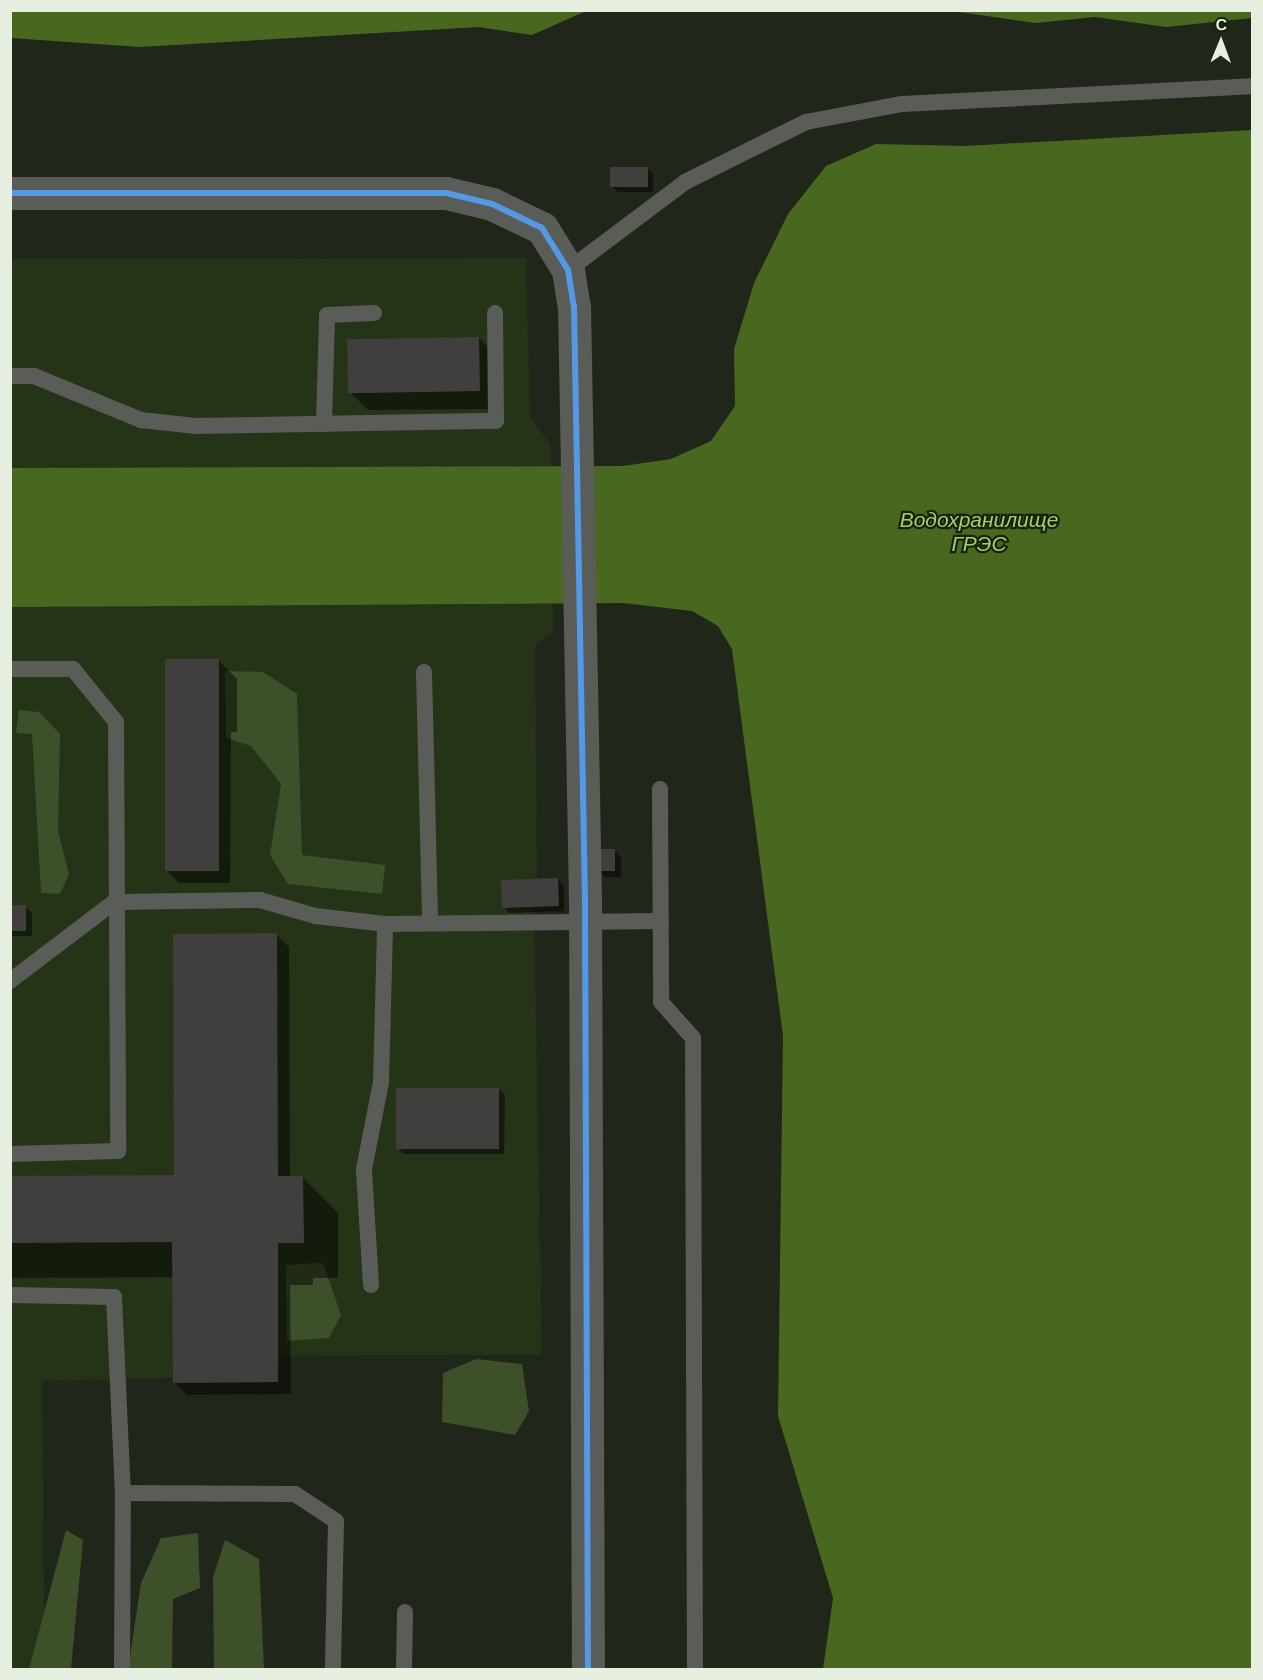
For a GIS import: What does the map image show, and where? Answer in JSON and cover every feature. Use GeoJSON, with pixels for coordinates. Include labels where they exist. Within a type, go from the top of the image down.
{"type":"FeatureCollection","features":[{"type":"Feature","properties":{"kind":"street"},"geometry":{"type":"LineString","coordinates":[[10,193],[446,193],[492,204],[542,228],[568,270],[574,306],[578,632],[585,923],[588,1670]]}},
{"type":"Feature","properties":{"kind":"lane"},"geometry":{"type":"LineString","coordinates":[[568,270],[685,182],[806,122],[902,104],[1252,86]]}},
{"type":"Feature","properties":{"kind":"lane"},"geometry":{"type":"LineString","coordinates":[[324,424],[327,315],[374,313]]}},
{"type":"Feature","properties":{"kind":"lane"},"geometry":{"type":"LineString","coordinates":[[10,376],[34,376],[141,420],[196,426],[496,421],[495,314]]}},
{"type":"Feature","properties":{"kind":"lane"},"geometry":{"type":"LineString","coordinates":[[10,669],[73,669],[116,722],[114,902],[118,1151],[10,1154]]}},
{"type":"Feature","properties":{"kind":"lane"},"geometry":{"type":"LineString","coordinates":[[424,672],[430,923]]}},
{"type":"Feature","properties":{"kind":"lane"},"geometry":{"type":"LineString","coordinates":[[660,789],[661,1002],[693,1038],[695,1670]]}},
{"type":"Feature","properties":{"kind":"lane"},"geometry":{"type":"LineString","coordinates":[[10,981],[114,902],[260,900],[315,916],[385,924],[661,921]]}},
{"type":"Feature","properties":{"kind":"lane"},"geometry":{"type":"LineString","coordinates":[[371,1285],[364,1169],[381,1082],[385,924]]}},
{"type":"Feature","properties":{"kind":"lane"},"geometry":{"type":"LineString","coordinates":[[10,1295],[114,1297],[123,1493],[122,1670]]}},
{"type":"Feature","properties":{"kind":"lane"},"geometry":{"type":"LineString","coordinates":[[123,1493],[295,1494],[336,1521],[333,1670]]}},
{"type":"Feature","properties":{"kind":"lane"},"geometry":{"type":"LineString","coordinates":[[404,1670],[405,1612]]}},
{"type":"Feature","properties":{"kind":"shaded area"},"geometry":{"type":"Polygon","coordinates":[[[526,258],[530,417],[551,445],[553,631],[535,645],[537,878],[558,878],[559,906],[534,907],[542,1355],[279,1356],[278,1382],[173,1383],[172,1378],[42,1381],[45,1670],[10,1669],[10,259],[526,258]]]}},
{"type":"Feature","properties":{"kind":"shaded area"},"geometry":{"type":"Polygon","coordinates":[[[225,671],[263,672],[297,694],[302,855],[385,865],[382,894],[288,884],[270,855],[281,784],[251,746],[226,738],[225,671]]]}},
{"type":"Feature","properties":{"kind":"shaded area"},"geometry":{"type":"Polygon","coordinates":[[[19,710],[39,712],[60,734],[58,831],[69,874],[60,894],[41,893],[32,734],[16,733],[19,710]]]}},
{"type":"Feature","properties":{"kind":"shaded area"},"geometry":{"type":"Polygon","coordinates":[[[323,1263],[341,1315],[329,1338],[287,1341],[286,1265],[323,1263]]]}},
{"type":"Feature","properties":{"kind":"shaded area"},"geometry":{"type":"Polygon","coordinates":[[[476,1359],[522,1364],[529,1411],[515,1435],[442,1422],[443,1373],[476,1359]]]}},
{"type":"Feature","properties":{"kind":"shaded area"},"geometry":{"type":"Polygon","coordinates":[[[66,1530],[83,1540],[71,1669],[29,1669],[66,1530]]]}},
{"type":"Feature","properties":{"kind":"shaded area"},"geometry":{"type":"Polygon","coordinates":[[[198,1533],[200,1588],[173,1599],[172,1669],[128,1670],[141,1583],[161,1538],[198,1533]]]}},
{"type":"Feature","properties":{"kind":"shaded area"},"geometry":{"type":"Polygon","coordinates":[[[225,1540],[259,1559],[264,1669],[214,1669],[213,1577],[225,1540]]]}},
{"type":"Feature","properties":{"kind":"water"},"geometry":{"type":"Polygon","coordinates":[[[1252,10],[1252,18],[1166,27],[1095,17],[1036,23],[952,11],[1252,10]]]}},
{"type":"Feature","properties":{"kind":"water"},"geometry":{"type":"Polygon","coordinates":[[[10,11],[586,11],[532,35],[479,27],[140,47],[11,38],[10,11]]]}},
{"type":"Feature","properties":{"kind":"water","name":"Водохранилище ГРЭС"},"geometry":{"type":"Polygon","coordinates":[[[1252,130],[1252,1669],[823,1669],[833,1598],[778,1416],[783,1036],[732,649],[718,626],[692,611],[623,603],[11,607],[10,468],[623,466],[671,459],[711,441],[735,406],[734,349],[754,283],[788,214],[826,166],[876,144],[965,146],[1252,130]]]}},
{"type":"Feature","properties":{"kind":"building"},"geometry":{"type":"Polygon","coordinates":[[[610,167],[648,167],[648,187],[610,187],[610,167]]]}},
{"type":"Feature","properties":{"kind":"building"},"geometry":{"type":"Polygon","coordinates":[[[479,337],[480,391],[348,393],[347,339],[479,337]]]}},
{"type":"Feature","properties":{"kind":"building"},"geometry":{"type":"Polygon","coordinates":[[[165,659],[219,659],[219,871],[165,871],[165,659]]]}},
{"type":"Feature","properties":{"kind":"building"},"geometry":{"type":"Polygon","coordinates":[[[597,849],[615,849],[615,871],[597,871],[597,849]]]}},
{"type":"Feature","properties":{"kind":"building"},"geometry":{"type":"Polygon","coordinates":[[[558,878],[559,906],[502,908],[501,880],[558,878]]]}},
{"type":"Feature","properties":{"kind":"building"},"geometry":{"type":"Polygon","coordinates":[[[10,905],[26,905],[26,931],[10,931],[10,905]]]}},
{"type":"Feature","properties":{"kind":"building"},"geometry":{"type":"Polygon","coordinates":[[[277,933],[278,1176],[303,1176],[304,1243],[278,1243],[278,1382],[173,1383],[172,1242],[10,1243],[10,1176],[174,1175],[173,934],[277,933]]]}},
{"type":"Feature","properties":{"kind":"building"},"geometry":{"type":"Polygon","coordinates":[[[396,1088],[499,1088],[499,1149],[396,1149],[396,1088]]]}},
{"type":"Feature","properties":{"kind":"cycle path"},"geometry":{"type":"LineString","coordinates":[[10,193],[446,193],[492,204],[542,228],[568,270],[574,306],[585,901],[588,1670]]}}]}
